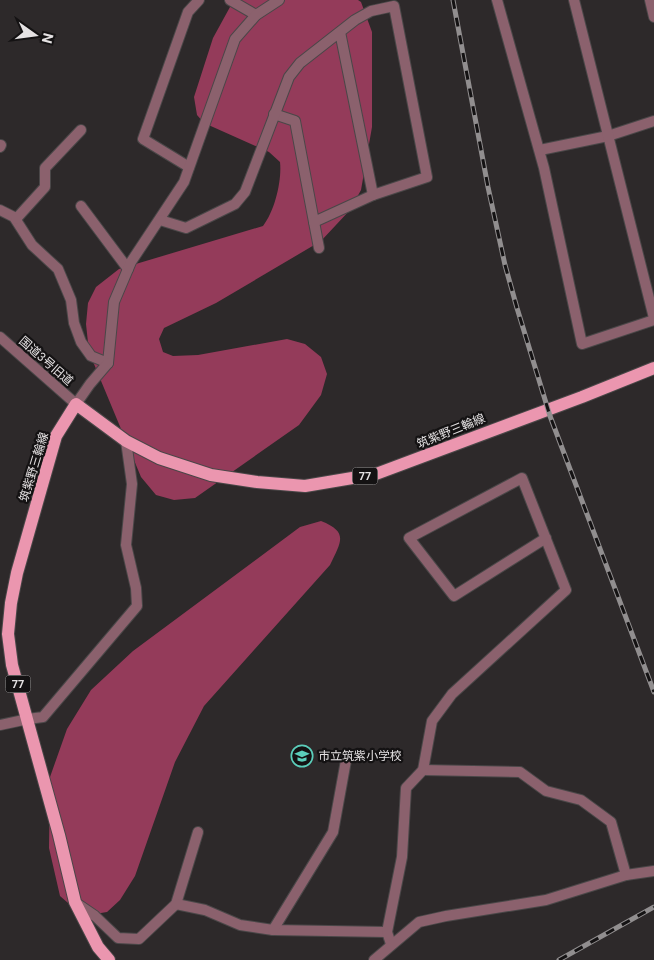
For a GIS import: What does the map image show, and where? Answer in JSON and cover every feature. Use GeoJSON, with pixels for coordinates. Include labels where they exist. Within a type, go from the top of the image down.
{"type":"FeatureCollection","features":[{"type":"Feature","properties":{"kind":"main road","name":"筑紫野三輪線"},"geometry":{"type":"LineString","coordinates":[[109,960],[98,947],[75,902],[59,835],[12,665],[8,634],[11,603],[17,573],[56,436],[76,404],[126,441],[159,458],[211,474],[257,482],[305,486],[376,474],[654,368]]}},
{"type":"Feature","properties":{"kind":"street"},"geometry":{"type":"LineString","coordinates":[[189,167],[143,140],[188,12],[199,0]]}},
{"type":"Feature","properties":{"kind":"street"},"geometry":{"type":"LineString","coordinates":[[230,0],[256,15]]}},
{"type":"Feature","properties":{"kind":"street"},"geometry":{"type":"LineString","coordinates":[[76,404],[108,363],[114,302],[130,262],[184,182],[235,39],[256,15],[279,0]]}},
{"type":"Feature","properties":{"kind":"street"},"geometry":{"type":"LineString","coordinates":[[497,0],[540,150],[582,344],[654,319],[574,0]]}},
{"type":"Feature","properties":{"kind":"street"},"geometry":{"type":"LineString","coordinates":[[650,0],[654,17]]}},
{"type":"Feature","properties":{"kind":"street"},"geometry":{"type":"LineString","coordinates":[[160,220],[186,228],[234,204],[245,192],[289,77],[300,63],[355,20],[371,11],[393,3],[427,176],[373,195],[314,222]]}},
{"type":"Feature","properties":{"kind":"street"},"geometry":{"type":"LineString","coordinates":[[340,32],[373,195]]}},
{"type":"Feature","properties":{"kind":"street"},"geometry":{"type":"LineString","coordinates":[[274,114],[295,120],[319,248]]}},
{"type":"Feature","properties":{"kind":"street"},"geometry":{"type":"LineString","coordinates":[[540,150],[608,136],[654,121]]}},
{"type":"Feature","properties":{"kind":"street"},"geometry":{"type":"LineString","coordinates":[[16,220],[45,187],[45,168],[81,130]]}},
{"type":"Feature","properties":{"kind":"street"},"geometry":{"type":"LineString","coordinates":[[81,206],[128,269]]}},
{"type":"Feature","properties":{"kind":"street"},"geometry":{"type":"LineString","coordinates":[[0,210],[16,220],[32,245],[58,270],[71,300],[74,323],[80,342],[92,356],[108,363]]}},
{"type":"Feature","properties":{"kind":"street","name":"国道3号旧道"},"geometry":{"type":"LineString","coordinates":[[0,337],[76,404]]}},
{"type":"Feature","properties":{"kind":"street"},"geometry":{"type":"LineString","coordinates":[[0,725],[43,717],[137,606],[136,588],[126,544],[132,484],[126,441]]}},
{"type":"Feature","properties":{"kind":"street"},"geometry":{"type":"LineString","coordinates":[[391,944],[387,932],[402,858],[406,788],[423,770],[432,721],[452,694],[566,590],[546,538],[522,478],[409,538],[454,596],[546,538]]}},
{"type":"Feature","properties":{"kind":"street"},"geometry":{"type":"LineString","coordinates":[[273,930],[333,832],[347,755]]}},
{"type":"Feature","properties":{"kind":"street"},"geometry":{"type":"LineString","coordinates":[[423,770],[520,772],[546,791],[581,800],[611,822],[626,875]]}},
{"type":"Feature","properties":{"kind":"street"},"geometry":{"type":"LineString","coordinates":[[75,902],[95,916],[118,938],[138,939],[176,904],[198,832]]}},
{"type":"Feature","properties":{"kind":"street"},"geometry":{"type":"LineString","coordinates":[[374,960],[419,922],[546,900],[626,875],[654,871]]}},
{"type":"Feature","properties":{"kind":"street"},"geometry":{"type":"LineString","coordinates":[[176,904],[205,910],[240,925],[273,930],[387,932]]}},
{"type":"Feature","properties":{"kind":"shaded area"},"geometry":{"type":"Polygon","coordinates":[[[238,0],[358,0],[361,2],[372,32],[372,127],[361,190],[350,210],[321,241],[216,303],[164,328],[159,339],[163,352],[173,356],[198,355],[287,339],[305,344],[321,357],[327,374],[321,395],[299,425],[195,498],[174,500],[156,495],[141,477],[89,352],[86,324],[88,303],[96,287],[119,269],[263,226],[271,212],[279,186],[280,162],[269,152],[204,123],[197,115],[194,97],[213,38],[230,7],[238,0]]]}},
{"type":"Feature","properties":{"kind":"shaded area"},"geometry":{"type":"Polygon","coordinates":[[[321,521],[336,529],[339,534],[339,544],[330,565],[204,706],[175,762],[135,876],[120,900],[107,912],[89,915],[75,909],[60,896],[49,848],[50,777],[67,729],[91,690],[133,651],[300,527],[321,521]]]}},
{"type":"Feature","properties":{"kind":"railway"},"geometry":{"type":"LineString","coordinates":[[453,0],[488,187],[505,265],[517,308],[550,416],[654,692]]}},
{"type":"Feature","properties":{"kind":"railway"},"geometry":{"type":"LineString","coordinates":[[559,960],[654,907]]}},
{"type":"Feature","properties":{"kind":"place","name":"市立筑紫小学校"},"geometry":{"type":"Point","coordinates":[302,756]}}]}
